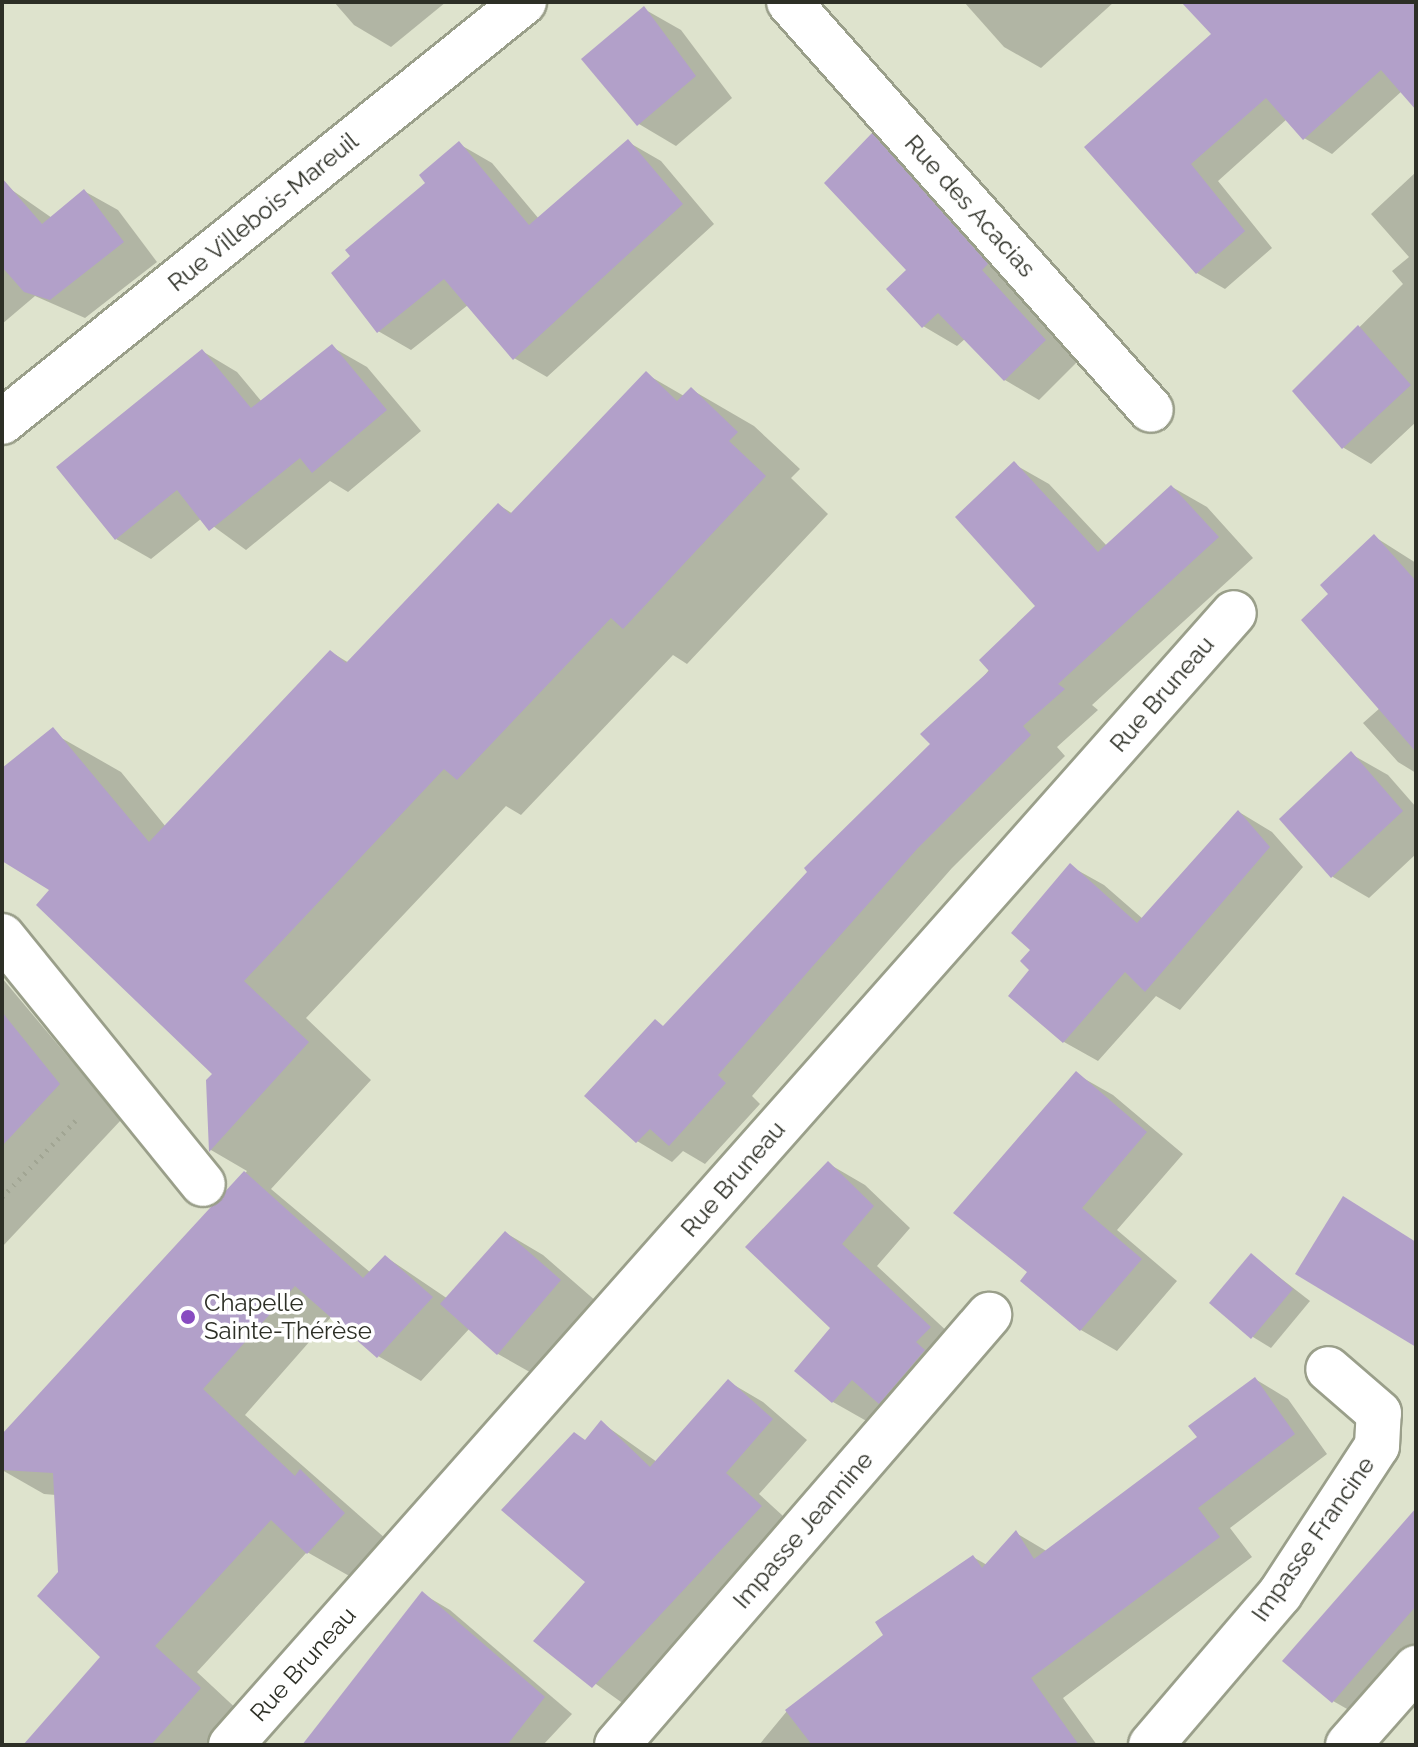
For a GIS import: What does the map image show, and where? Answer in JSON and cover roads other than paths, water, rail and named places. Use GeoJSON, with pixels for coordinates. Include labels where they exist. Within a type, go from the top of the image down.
{"type":"FeatureCollection","features":[{"type":"Feature","properties":{"kind":"street","name":"Rue Villebois-Mareuil"},"geometry":{"type":"LineString","coordinates":[[2,422],[524,2]]}},
{"type":"Feature","properties":{"kind":"street","name":"Rue des Acacias"},"geometry":{"type":"LineString","coordinates":[[789,2],[1151,410]]}},
{"type":"Feature","properties":{"kind":"street","name":"Rue Bruneau"},"geometry":{"type":"LineString","coordinates":[[231,1745],[1234,613]]}},
{"type":"Feature","properties":{"kind":"street"},"geometry":{"type":"LineString","coordinates":[[2,936],[203,1184]]}},
{"type":"Feature","properties":{"kind":"street","name":"Impasse Jeannine"},"geometry":{"type":"LineString","coordinates":[[617,1745],[989,1315]]}},
{"type":"Feature","properties":{"kind":"street","name":"Impasse Francine"},"geometry":{"type":"LineString","coordinates":[[1151,1745],[1280,1594],[1377,1446],[1379,1413],[1328,1369]]}},
{"type":"Feature","properties":{"kind":"street"},"geometry":{"type":"LineString","coordinates":[[1348,1745],[1416,1668]]}},
{"type":"Feature","properties":{"kind":"place","name":"Chapelle Sainte-Thérèse"},"geometry":{"type":"Point","coordinates":[188,1317]}}]}
